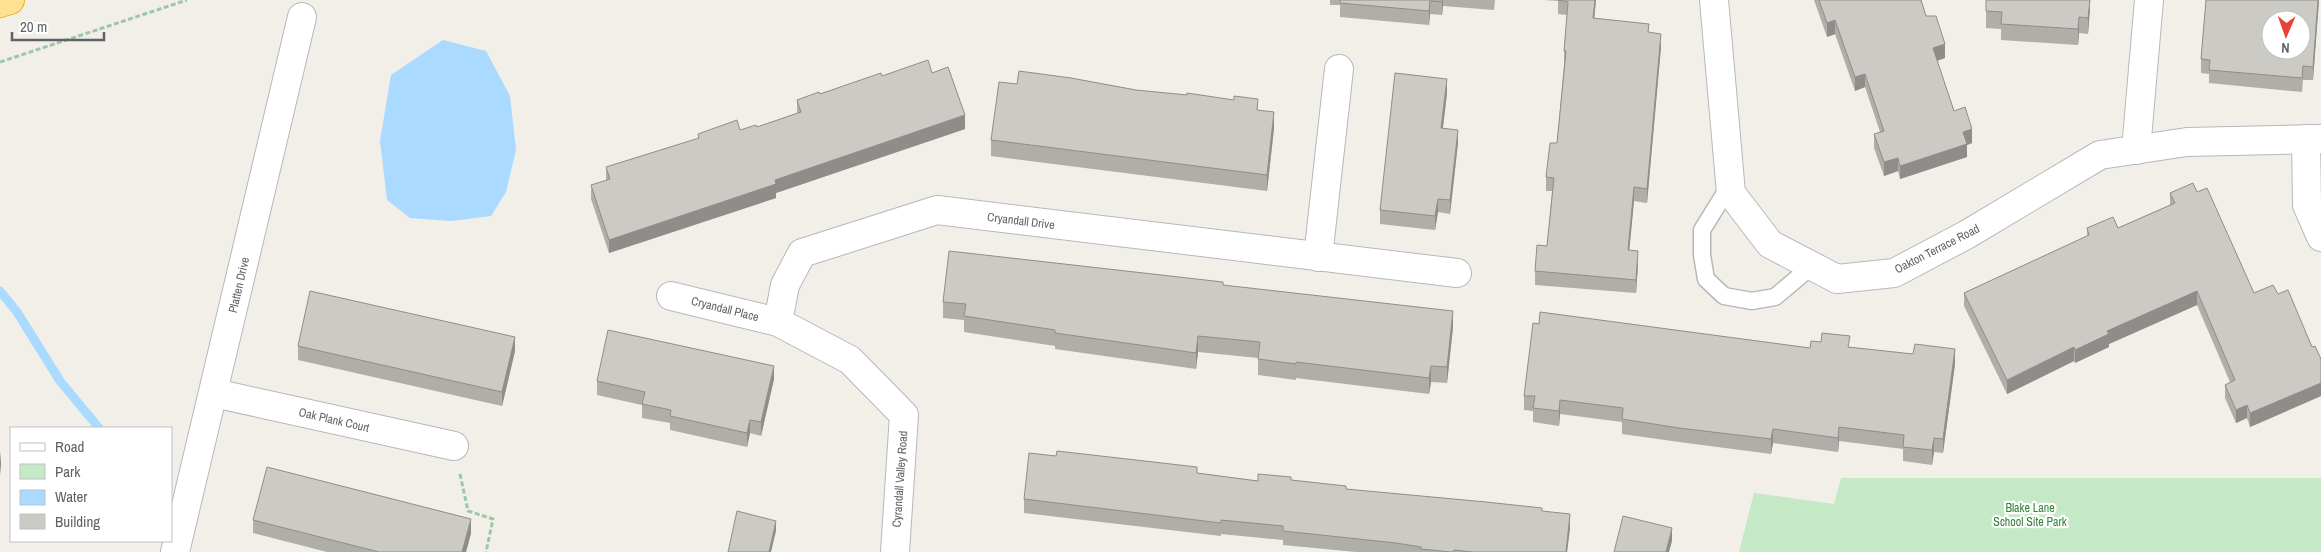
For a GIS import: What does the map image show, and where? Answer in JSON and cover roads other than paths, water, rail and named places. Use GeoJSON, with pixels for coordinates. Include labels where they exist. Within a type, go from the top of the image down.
{"type":"FeatureCollection","features":[{"type":"Feature","properties":{"kind":"highway"},"geometry":{"type":"LineString","coordinates":[[0,3],[10,0]]}},
{"type":"Feature","properties":{"kind":"street","name":"Oakton Terrace Road"},"geometry":{"type":"LineString","coordinates":[[1714,0],[1722,112],[1731,193],[1770,244],[1837,279],[1894,273],[1966,235],[2100,155],[2187,142],[2313,139]]}},
{"type":"Feature","properties":{"kind":"street"},"geometry":{"type":"LineString","coordinates":[[2136,150],[2149,0]]}},
{"type":"Feature","properties":{"kind":"street","name":"Platten Drive"},"geometry":{"type":"LineString","coordinates":[[175,552],[302,17]]}},
{"type":"Feature","properties":{"kind":"street"},"geometry":{"type":"LineString","coordinates":[[1318,257],[1339,69]]}},
{"type":"Feature","properties":{"kind":"street"},"geometry":{"type":"LineString","coordinates":[[2313,139],[2307,205],[2321,237]]}},
{"type":"Feature","properties":{"kind":"street","name":"Cryandall Drive"},"geometry":{"type":"LineString","coordinates":[[778,322],[785,284],[802,253],[937,210],[1457,273]]}},
{"type":"Feature","properties":{"kind":"street","name":"Cryandall Place"},"geometry":{"type":"LineString","coordinates":[[671,296],[778,322]]}},
{"type":"Feature","properties":{"kind":"street","name":"Cyrandall Valley Road"},"geometry":{"type":"LineString","coordinates":[[778,322],[850,360],[904,415],[900,551]]}},
{"type":"Feature","properties":{"kind":"street","name":"Oak Plank Court"},"geometry":{"type":"LineString","coordinates":[[214,393],[454,446]]}},
{"type":"Feature","properties":{"kind":"lane"},"geometry":{"type":"LineString","coordinates":[[1730,185],[1702,230],[1702,255],[1706,279],[1724,296],[1752,301],[1775,297],[1812,266]]}},
{"type":"Feature","properties":{"kind":"water"},"geometry":{"type":"Polygon","coordinates":[[[443,40],[486,51],[510,96],[516,150],[506,192],[491,216],[451,221],[410,218],[387,200],[380,141],[391,75],[443,40]]]}},
{"type":"Feature","properties":{"kind":"waterway"},"geometry":{"type":"LineString","coordinates":[[0,291],[17,312],[60,381],[98,427]]}},
{"type":"Feature","properties":{"kind":"park label","name":"Blake Lane School Site Park"},"geometry":{"type":"Point","coordinates":[2030,515]}}]}
